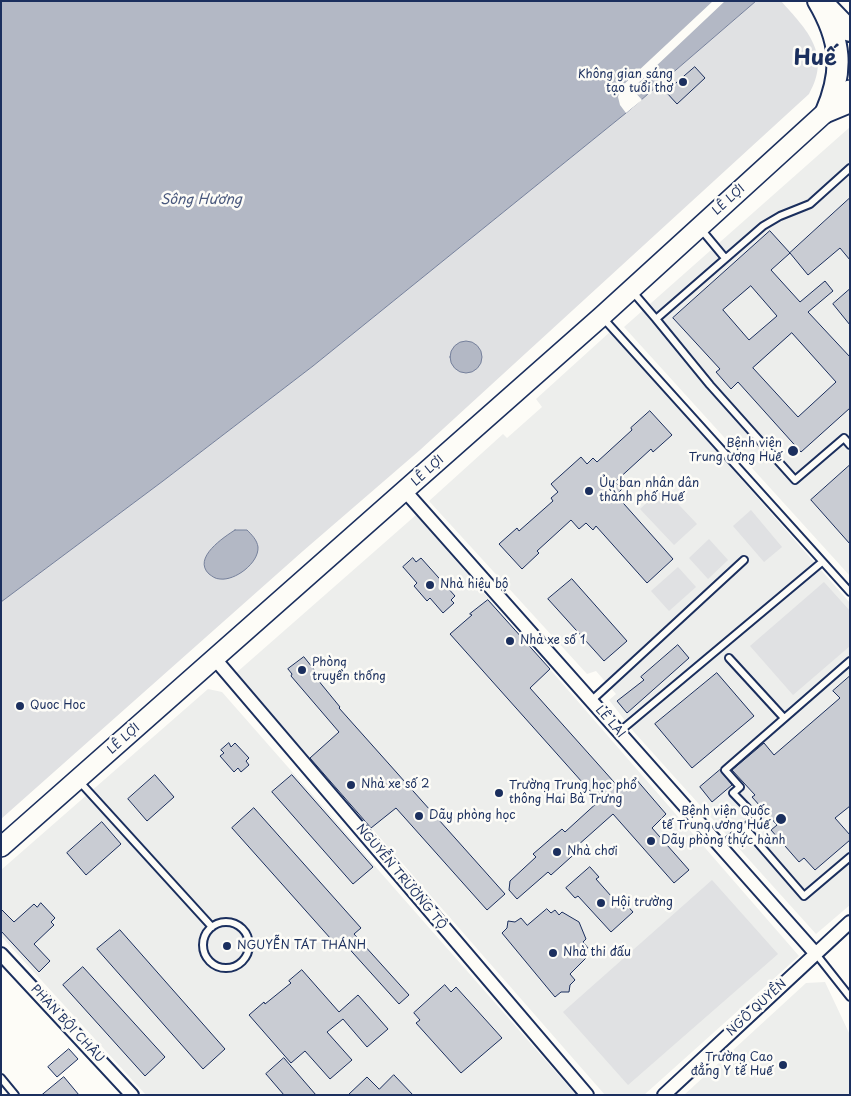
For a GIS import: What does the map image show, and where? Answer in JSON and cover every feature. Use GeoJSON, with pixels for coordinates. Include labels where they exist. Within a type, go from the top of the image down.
{"type":"FeatureCollection","features":[{"type":"Feature","properties":{"kind":"main road"},"geometry":{"type":"LineString","coordinates":[[819,1],[850,31]]}},
{"type":"Feature","properties":{"kind":"main road"},"geometry":{"type":"LineString","coordinates":[[819,1],[835,38],[838,58],[838,77],[834,95],[826,112]]}},
{"type":"Feature","properties":{"kind":"main road","name":"LÊ LỢI"},"geometry":{"type":"LineString","coordinates":[[1,847],[602,316],[850,90]]}},
{"type":"Feature","properties":{"kind":"main road"},"geometry":{"type":"LineString","coordinates":[[826,112],[850,102]]}},
{"type":"Feature","properties":{"kind":"street","name":"LÊ LAI"},"geometry":{"type":"LineString","coordinates":[[405,491],[816,954]]}},
{"type":"Feature","properties":{"kind":"street","name":"NGUYỄN TRƯỜNG TỘ"},"geometry":{"type":"LineString","coordinates":[[215,659],[587,1095]]}},
{"type":"Feature","properties":{"kind":"street","name":"NGÔ QUYỀN"},"geometry":{"type":"LineString","coordinates":[[664,1095],[850,922]]}},
{"type":"Feature","properties":{"kind":"street","name":"PHAN BỘI CHÂU"},"geometry":{"type":"LineString","coordinates":[[1,954],[132,1095]]}},
{"type":"Feature","properties":{"kind":"lane"},"geometry":{"type":"LineString","coordinates":[[656,319],[763,226],[780,216],[810,204],[850,168]]}},
{"type":"Feature","properties":{"kind":"lane"},"geometry":{"type":"LineString","coordinates":[[699,227],[725,258]]}},
{"type":"Feature","properties":{"kind":"lane"},"geometry":{"type":"LineString","coordinates":[[631,290],[710,385],[795,480],[844,438],[850,445]]}},
{"type":"Feature","properties":{"kind":"lane"},"geometry":{"type":"LineString","coordinates":[[602,316],[850,592]]}},
{"type":"Feature","properties":{"kind":"lane"},"geometry":{"type":"LineString","coordinates":[[591,701],[744,560]]}},
{"type":"Feature","properties":{"kind":"lane"},"geometry":{"type":"LineString","coordinates":[[619,732],[822,562]]}},
{"type":"Feature","properties":{"kind":"lane"},"geometry":{"type":"LineString","coordinates":[[729,658],[784,718]]}},
{"type":"Feature","properties":{"kind":"lane"},"geometry":{"type":"LineString","coordinates":[[720,847],[757,818],[733,793],[740,787],[725,770],[850,661]]}},
{"type":"Feature","properties":{"kind":"lane"},"geometry":{"type":"LineString","coordinates":[[78,780],[212,927]]}},
{"type":"Feature","properties":{"kind":"lane"},"geometry":{"type":"LineString","coordinates":[[745,828],[804,896],[850,857]]}},
{"type":"Feature","properties":{"kind":"lane"},"geometry":{"type":"LineString","coordinates":[[230,922],[243,930],[249,943],[246,955],[242,961],[229,967],[221,967],[209,960],[203,947],[204,940],[212,927],[230,922]]}},
{"type":"Feature","properties":{"kind":"lane"},"geometry":{"type":"LineString","coordinates":[[816,954],[850,996]]}},
{"type":"Feature","properties":{"kind":"lane"},"geometry":{"type":"LineString","coordinates":[[1,1078],[15,1095]]}},
{"type":"Feature","properties":{"kind":"shaded area"},"geometry":{"type":"Polygon","coordinates":[[[756,1],[781,1],[800,22],[813,43],[818,67],[809,94],[420,450],[303,551],[1,819],[1,602],[313,366],[626,113],[756,1]]]}},
{"type":"Feature","properties":{"kind":"shaded area","name":"Bệnh viện Trung ương Huế"},"geometry":{"type":"Polygon","coordinates":[[[850,127],[850,576],[624,327],[850,127]]]}},
{"type":"Feature","properties":{"kind":"shaded area"},"geometry":{"type":"Polygon","coordinates":[[[611,331],[850,603],[850,905],[816,934],[634,732],[609,700],[616,694],[596,671],[587,674],[429,501],[503,434],[507,438],[542,407],[536,399],[611,331]]]}},
{"type":"Feature","properties":{"kind":"shaded area"},"geometry":{"type":"Polygon","coordinates":[[[663,488],[697,524],[674,545],[640,509],[663,488]]]}},
{"type":"Feature","properties":{"kind":"shaded area"},"geometry":{"type":"Polygon","coordinates":[[[751,510],[782,547],[764,562],[733,526],[751,510]]]}},
{"type":"Feature","properties":{"kind":"shaded area","name":"Trường Trung học phổ thông Hai Bà Trưng"},"geometry":{"type":"Polygon","coordinates":[[[416,515],[799,956],[644,1095],[605,1095],[236,673],[416,515]]]}},
{"type":"Feature","properties":{"kind":"shaded area"},"geometry":{"type":"Polygon","coordinates":[[[709,539],[728,560],[708,579],[689,558],[709,539]]]}},
{"type":"Feature","properties":{"kind":"shaded area"},"geometry":{"type":"Polygon","coordinates":[[[678,567],[696,587],[669,611],[651,591],[678,567]]]}},
{"type":"Feature","properties":{"kind":"shaded area"},"geometry":{"type":"Polygon","coordinates":[[[824,582],[850,611],[850,646],[793,695],[750,646],[824,582]]]}},
{"type":"Feature","properties":{"kind":"shaded area"},"geometry":{"type":"Polygon","coordinates":[[[208,689],[222,692],[576,1095],[146,1095],[1,936],[1,870],[208,689]]]}},
{"type":"Feature","properties":{"kind":"shaded area"},"geometry":{"type":"Polygon","coordinates":[[[712,880],[778,954],[628,1085],[563,1012],[712,880]]]}},
{"type":"Feature","properties":{"kind":"shaded area","name":"Trường Cao đẳng Y tế Huế"},"geometry":{"type":"Polygon","coordinates":[[[825,982],[850,1035],[850,1095],[684,1095],[806,983],[825,982]]]}},
{"type":"Feature","properties":{"kind":"water","name":"Sông Hương"},"geometry":{"type":"Polygon","coordinates":[[[1,1],[756,1],[626,113],[313,366],[1,602],[1,1]]]}},
{"type":"Feature","properties":{"kind":"water"},"geometry":{"type":"Polygon","coordinates":[[[466,341],[478,345],[482,357],[478,369],[466,373],[454,369],[450,357],[454,345],[466,341]]]}},
{"type":"Feature","properties":{"kind":"water"},"geometry":{"type":"Polygon","coordinates":[[[235,530],[247,530],[257,542],[258,547],[255,559],[239,574],[226,579],[215,578],[205,568],[204,561],[217,543],[235,530]]]}},
{"type":"Feature","properties":{"kind":"pier"},"geometry":{"type":"Polygon","coordinates":[[[713,1],[725,1],[635,86],[634,91],[642,100],[626,113],[620,105],[618,97],[621,87],[713,1]]]}},
{"type":"Feature","properties":{"kind":"building"},"geometry":{"type":"Polygon","coordinates":[[[695,67],[705,78],[677,104],[666,92],[695,67]]]}},
{"type":"Feature","properties":{"kind":"building"},"geometry":{"type":"Polygon","coordinates":[[[850,198],[850,260],[840,248],[808,275],[790,253],[850,198]]]}},
{"type":"Feature","properties":{"kind":"building"},"geometry":{"type":"Polygon","coordinates":[[[770,231],[790,253],[771,270],[800,302],[825,281],[833,291],[808,312],[850,357],[850,408],[801,452],[738,382],[731,389],[716,372],[720,369],[673,318],[770,231]],[[751,286],[723,310],[749,340],[777,316],[751,286]],[[792,333],[753,368],[798,417],[836,382],[792,333]]]}},
{"type":"Feature","properties":{"kind":"building"},"geometry":{"type":"Polygon","coordinates":[[[850,289],[850,325],[833,304],[850,289]]]}},
{"type":"Feature","properties":{"kind":"building","name":"Ủy ban nhân dân thành phố Huế"},"geometry":{"type":"Polygon","coordinates":[[[650,411],[672,435],[653,452],[651,449],[615,482],[622,489],[616,495],[673,559],[647,583],[596,526],[593,530],[586,523],[579,529],[571,520],[537,551],[539,553],[522,569],[499,544],[517,528],[519,531],[553,501],[551,498],[558,492],[551,484],[581,457],[587,464],[593,458],[597,462],[650,411]]]}},
{"type":"Feature","properties":{"kind":"building"},"geometry":{"type":"Polygon","coordinates":[[[850,465],[850,544],[811,500],[850,465]]]}},
{"type":"Feature","properties":{"kind":"building","name":"Nhà hiệu bộ"},"geometry":{"type":"Polygon","coordinates":[[[413,558],[416,562],[421,558],[455,596],[451,600],[454,603],[443,613],[430,598],[427,601],[414,586],[417,583],[403,567],[413,558]]]}},
{"type":"Feature","properties":{"kind":"building"},"geometry":{"type":"Polygon","coordinates":[[[572,579],[627,641],[604,661],[548,599],[572,579]]]}},
{"type":"Feature","properties":{"kind":"building"},"geometry":{"type":"Polygon","coordinates":[[[488,600],[550,669],[530,688],[622,791],[635,778],[666,814],[652,828],[689,870],[674,883],[613,814],[577,846],[580,849],[551,875],[548,872],[517,899],[509,890],[510,881],[536,857],[533,854],[562,829],[565,832],[599,801],[450,634],[472,615],[470,614],[488,600]]]}},
{"type":"Feature","properties":{"kind":"building"},"geometry":{"type":"Polygon","coordinates":[[[678,645],[689,658],[627,713],[617,701],[644,680],[641,677],[678,645]]]}},
{"type":"Feature","properties":{"kind":"building"},"geometry":{"type":"Polygon","coordinates":[[[304,657],[316,672],[313,674],[339,708],[505,894],[487,910],[396,808],[371,828],[310,758],[339,732],[291,676],[292,674],[288,669],[304,657]]]}},
{"type":"Feature","properties":{"kind":"building"},"geometry":{"type":"Polygon","coordinates":[[[717,673],[754,716],[692,768],[655,724],[717,673]]]}},
{"type":"Feature","properties":{"kind":"building"},"geometry":{"type":"Polygon","coordinates":[[[850,676],[850,806],[835,818],[850,835],[850,840],[815,870],[804,858],[799,862],[771,830],[777,825],[752,797],[755,795],[732,770],[764,743],[774,755],[840,698],[833,691],[850,676]]]}},
{"type":"Feature","properties":{"kind":"building"},"geometry":{"type":"Polygon","coordinates":[[[229,743],[231,747],[235,743],[249,758],[246,761],[249,765],[241,772],[238,768],[234,772],[220,756],[224,753],[221,750],[229,743]]]}},
{"type":"Feature","properties":{"kind":"building"},"geometry":{"type":"Polygon","coordinates":[[[720,770],[732,785],[712,802],[700,787],[720,770]]]}},
{"type":"Feature","properties":{"kind":"building"},"geometry":{"type":"Polygon","coordinates":[[[155,775],[174,797],[147,821],[128,799],[155,775]]]}},
{"type":"Feature","properties":{"kind":"building"},"geometry":{"type":"Polygon","coordinates":[[[292,775],[373,867],[353,884],[272,792],[292,775]]]}},
{"type":"Feature","properties":{"kind":"building"},"geometry":{"type":"Polygon","coordinates":[[[254,808],[361,928],[354,934],[409,995],[399,1004],[344,943],[339,948],[232,828],[254,808]]]}},
{"type":"Feature","properties":{"kind":"building"},"geometry":{"type":"Polygon","coordinates":[[[102,822],[121,844],[86,875],[67,853],[102,822]]]}},
{"type":"Feature","properties":{"kind":"building","name":"Hội trường"},"geometry":{"type":"Polygon","coordinates":[[[590,867],[599,877],[596,879],[619,905],[623,901],[633,912],[611,932],[578,896],[575,898],[566,888],[590,867]]]}},
{"type":"Feature","properties":{"kind":"building"},"geometry":{"type":"Polygon","coordinates":[[[41,903],[55,918],[51,922],[54,925],[34,944],[50,961],[39,972],[1,931],[1,909],[14,922],[34,904],[37,907],[41,903]]]}},
{"type":"Feature","properties":{"kind":"building","name":"Nhà thi đấu"},"geometry":{"type":"Polygon","coordinates":[[[547,909],[551,913],[555,910],[559,915],[562,912],[579,922],[586,939],[583,942],[588,948],[584,951],[588,956],[570,974],[575,980],[570,985],[569,992],[561,992],[555,997],[502,933],[507,928],[508,921],[515,922],[521,918],[527,925],[547,909]]]}},
{"type":"Feature","properties":{"kind":"building"},"geometry":{"type":"Polygon","coordinates":[[[120,930],[225,1049],[203,1069],[97,949],[120,930]]]}},
{"type":"Feature","properties":{"kind":"building"},"geometry":{"type":"Polygon","coordinates":[[[83,967],[165,1057],[145,1076],[63,985],[83,967]]]}},
{"type":"Feature","properties":{"kind":"building"},"geometry":{"type":"Polygon","coordinates":[[[302,970],[339,1012],[358,995],[388,1029],[367,1047],[343,1019],[327,1032],[352,1060],[330,1079],[305,1051],[291,1063],[249,1015],[291,983],[289,981],[302,970]]]}},
{"type":"Feature","properties":{"kind":"building"},"geometry":{"type":"Polygon","coordinates":[[[445,985],[451,992],[456,987],[502,1038],[461,1073],[416,1023],[420,1020],[414,1013],[445,985]]]}},
{"type":"Feature","properties":{"kind":"building"},"geometry":{"type":"Polygon","coordinates":[[[69,1049],[78,1059],[57,1077],[48,1067],[69,1049]]]}},
{"type":"Feature","properties":{"kind":"building"},"geometry":{"type":"Polygon","coordinates":[[[284,1058],[316,1095],[284,1095],[266,1074],[284,1058]]]}},
{"type":"Feature","properties":{"kind":"building"},"geometry":{"type":"Polygon","coordinates":[[[394,1075],[413,1095],[348,1095],[367,1077],[379,1089],[394,1075]]]}},
{"type":"Feature","properties":{"kind":"building"},"geometry":{"type":"Polygon","coordinates":[[[64,1077],[79,1095],[42,1095],[64,1077]]]}},
{"type":"Feature","properties":{"kind":"place","name":"Không gian sáng tạo tuổi thơ"},"geometry":{"type":"Point","coordinates":[683,82]}},
{"type":"Feature","properties":{"kind":"place","name":"Bệnh viện Trung ương Huế"},"geometry":{"type":"Point","coordinates":[793,451]}},
{"type":"Feature","properties":{"kind":"place","name":"Ủy ban nhân dân thành phố Huế"},"geometry":{"type":"Point","coordinates":[589,491]}},
{"type":"Feature","properties":{"kind":"place","name":"Nhà hiệu bộ"},"geometry":{"type":"Point","coordinates":[430,585]}},
{"type":"Feature","properties":{"kind":"place","name":"Nhà xe số 1"},"geometry":{"type":"Point","coordinates":[510,641]}},
{"type":"Feature","properties":{"kind":"place","name":"Phòng truyền thống"},"geometry":{"type":"Point","coordinates":[302,670]}},
{"type":"Feature","properties":{"kind":"place","name":"Quoc Hoc"},"geometry":{"type":"Point","coordinates":[20,706]}},
{"type":"Feature","properties":{"kind":"place","name":"Nhà xe số 2"},"geometry":{"type":"Point","coordinates":[351,785]}},
{"type":"Feature","properties":{"kind":"place","name":"Trường Trung học phổ thông Hai Bà Trưng"},"geometry":{"type":"Point","coordinates":[499,793]}},
{"type":"Feature","properties":{"kind":"place","name":"Dãy phòng học"},"geometry":{"type":"Point","coordinates":[419,816]}},
{"type":"Feature","properties":{"kind":"place","name":"Bệnh viện Quốc tế Trung ương Huế"},"geometry":{"type":"Point","coordinates":[781,819]}},
{"type":"Feature","properties":{"kind":"place","name":"Dãy phòng thực hành"},"geometry":{"type":"Point","coordinates":[651,841]}},
{"type":"Feature","properties":{"kind":"place","name":"Nhà chơi"},"geometry":{"type":"Point","coordinates":[557,852]}},
{"type":"Feature","properties":{"kind":"place","name":"Hội trường"},"geometry":{"type":"Point","coordinates":[601,903]}},
{"type":"Feature","properties":{"kind":"place","name":"NGUYỄN TÁT THÁNH"},"geometry":{"type":"Point","coordinates":[227,946]}},
{"type":"Feature","properties":{"kind":"place","name":"Nhà thi đấu"},"geometry":{"type":"Point","coordinates":[553,953]}},
{"type":"Feature","properties":{"kind":"place","name":"Trường Cao đẳng Y tế Huế"},"geometry":{"type":"Point","coordinates":[783,1065]}},
{"type":"Feature","properties":{"kind":"district","name":"Huế"},"geometry":{"type":"Point","coordinates":[815,59]}}]}
